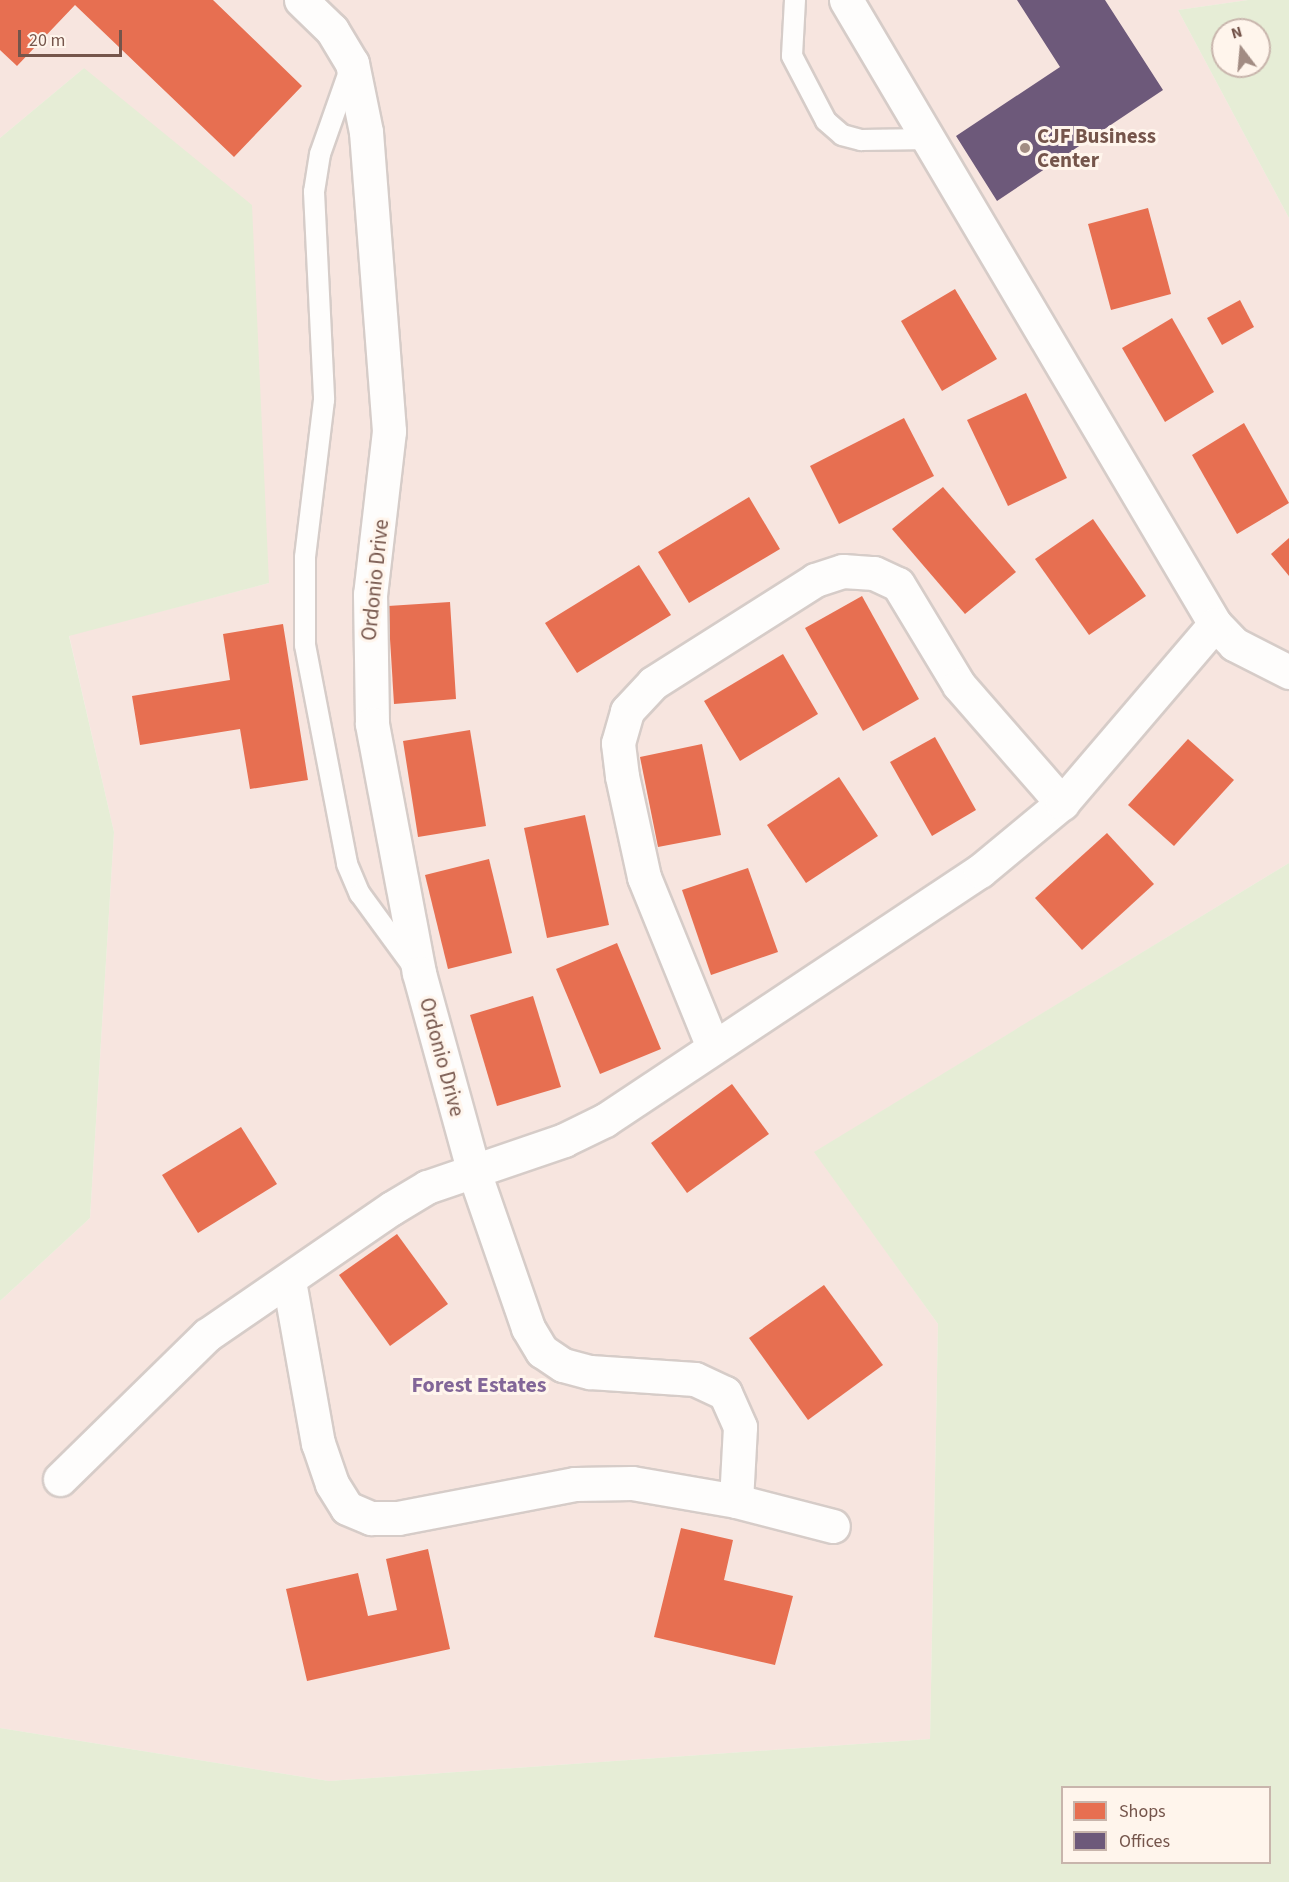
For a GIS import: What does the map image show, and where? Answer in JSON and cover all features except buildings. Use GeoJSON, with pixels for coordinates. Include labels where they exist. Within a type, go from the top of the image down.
{"type":"FeatureCollection","features":[{"type":"Feature","properties":{"kind":"street","name":"Ordonio Drive"},"geometry":{"type":"LineString","coordinates":[[301,0],[332,30],[352,63],[366,132],[388,384],[386,481],[370,594],[372,724],[419,973],[473,1169],[528,1328],[542,1351],[563,1365],[590,1372],[695,1379],[725,1393],[740,1427],[736,1501]]}},
{"type":"Feature","properties":{"kind":"street"},"geometry":{"type":"LineString","coordinates":[[846,0],[931,139],[1215,624],[1234,644],[1289,672]]}},
{"type":"Feature","properties":{"kind":"street"},"geometry":{"type":"LineString","coordinates":[[713,1047],[644,877],[622,776],[618,743],[627,711],[653,683],[815,580],[843,571],[874,573],[898,584],[959,685],[1062,803]]}},
{"type":"Feature","properties":{"kind":"street"},"geometry":{"type":"LineString","coordinates":[[60,1479],[166,1370],[392,1208],[473,1169],[564,1140],[605,1120],[713,1047],[908,922],[1062,803],[1215,624]]}},
{"type":"Feature","properties":{"kind":"street"},"geometry":{"type":"LineString","coordinates":[[289,1281],[318,1443],[347,1508],[371,1518],[398,1518],[575,1484],[632,1483],[736,1501],[833,1526]]}},
{"type":"Feature","properties":{"kind":"lane"},"geometry":{"type":"LineString","coordinates":[[795,0],[792,56],[826,121],[842,135],[861,140],[931,139]]}},
{"type":"Feature","properties":{"kind":"lane"},"geometry":{"type":"LineString","coordinates":[[352,63],[323,144],[314,192],[324,400],[305,557],[305,645],[347,864],[360,894],[419,973]]}},
{"type":"Feature","properties":{"kind":"shaded area"},"geometry":{"type":"Polygon","coordinates":[[[0,0],[1248,0],[1178,10],[1211,72],[1211,78],[1214,78],[1289,218],[1289,863],[815,1152],[938,1324],[930,1739],[329,1781],[0,1728],[0,1301],[90,1218],[114,832],[69,635],[269,583],[84,68],[0,138],[0,0]]]}},
{"type":"Feature","properties":{"kind":"green space"},"geometry":{"type":"Polygon","coordinates":[[[1248,0],[1289,0],[1289,218],[1214,78],[1271,78],[1271,18],[1211,18],[1211,72],[1178,10],[1248,0]]]}},
{"type":"Feature","properties":{"kind":"green space"},"geometry":{"type":"Polygon","coordinates":[[[84,68],[252,205],[269,583],[69,636],[114,832],[90,1218],[0,1301],[0,138],[84,68]]]}},
{"type":"Feature","properties":{"kind":"green space"},"geometry":{"type":"Polygon","coordinates":[[[1289,863],[1289,1882],[0,1882],[0,1728],[329,1781],[930,1739],[938,1324],[814,1152],[1289,863]]]}},
{"type":"Feature","properties":{"kind":"place","name":"CJF Business Center"},"geometry":{"type":"Point","coordinates":[1025,148]}},
{"type":"Feature","properties":{"kind":"district","name":"Forest Estates"},"geometry":{"type":"Point","coordinates":[479,1386]}}]}
